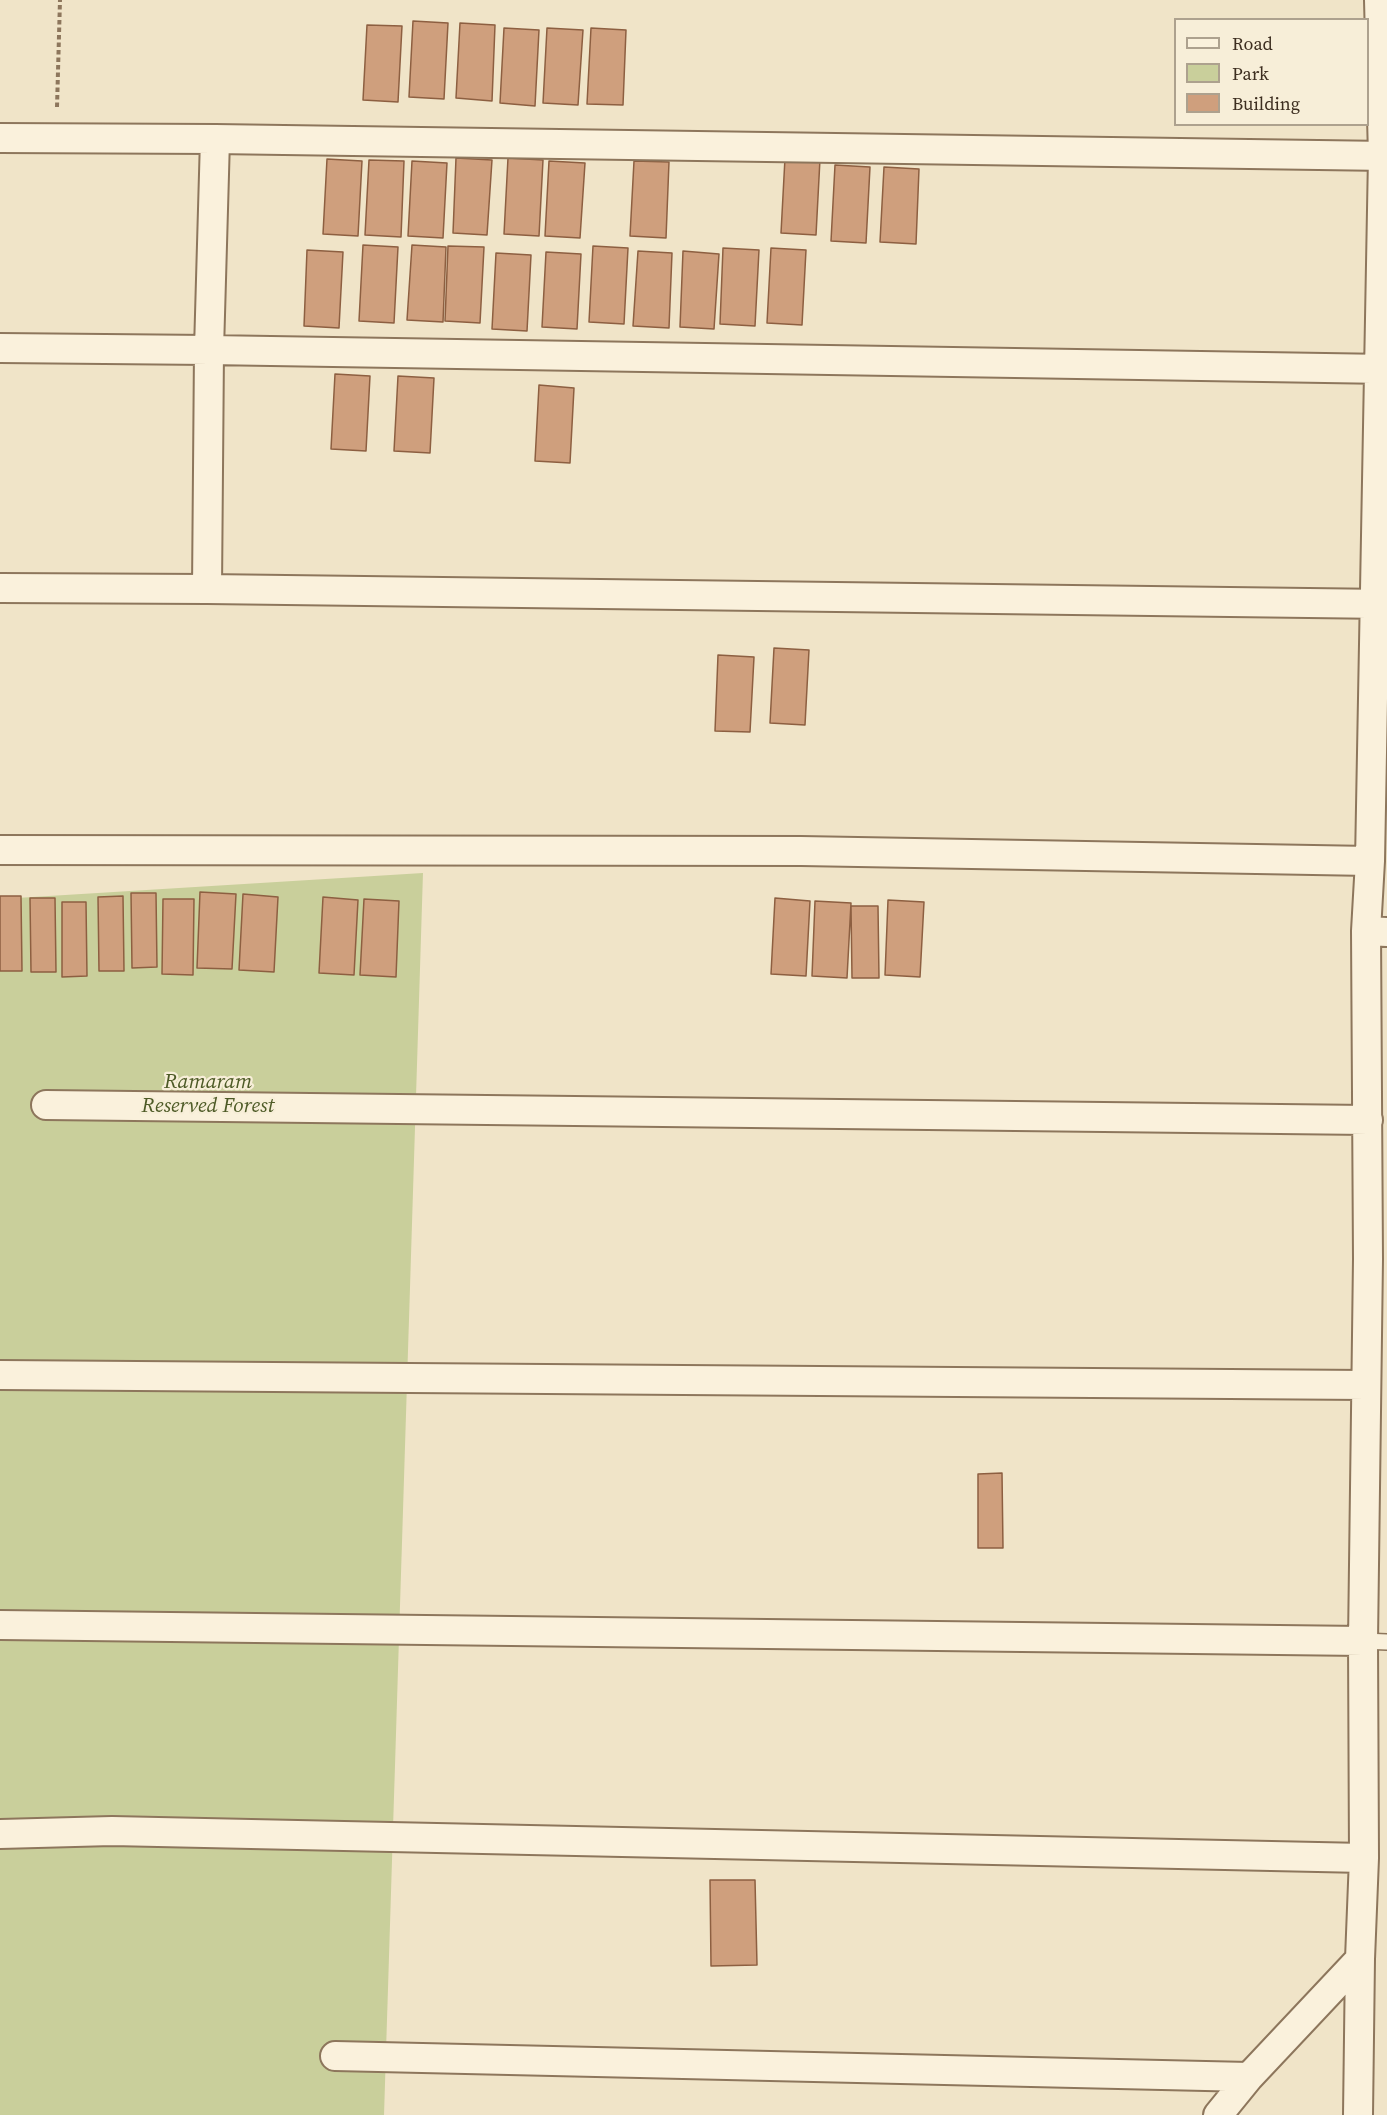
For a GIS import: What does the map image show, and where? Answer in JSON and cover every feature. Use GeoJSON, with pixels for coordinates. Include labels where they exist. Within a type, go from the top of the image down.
{"type":"FeatureCollection","features":[{"type":"Feature","properties":{"kind":"street"},"geometry":{"type":"LineString","coordinates":[[1358,2115],[1360,1959],[1375,1641],[1366,1385],[1368,1120],[1377,932],[1370,861],[1381,603],[1385,156],[1379,0]]}},
{"type":"Feature","properties":{"kind":"street"},"geometry":{"type":"LineString","coordinates":[[0,138],[1385,156]]}},
{"type":"Feature","properties":{"kind":"street"},"geometry":{"type":"LineString","coordinates":[[207,589],[208,350],[215,139]]}},
{"type":"Feature","properties":{"kind":"street"},"geometry":{"type":"LineString","coordinates":[[0,348],[1383,369]]}},
{"type":"Feature","properties":{"kind":"street"},"geometry":{"type":"LineString","coordinates":[[0,588],[1381,603]]}},
{"type":"Feature","properties":{"kind":"street"},"geometry":{"type":"LineString","coordinates":[[0,850],[801,851],[1370,861]]}},
{"type":"Feature","properties":{"kind":"street"},"geometry":{"type":"LineString","coordinates":[[46,1105],[1368,1120]]}},
{"type":"Feature","properties":{"kind":"street"},"geometry":{"type":"LineString","coordinates":[[0,1376],[1366,1385]]}},
{"type":"Feature","properties":{"kind":"street"},"geometry":{"type":"LineString","coordinates":[[0,1624],[1375,1641]]}},
{"type":"Feature","properties":{"kind":"street"},"geometry":{"type":"LineString","coordinates":[[0,1834],[124,1832],[1364,1858]]}},
{"type":"Feature","properties":{"kind":"street"},"geometry":{"type":"LineString","coordinates":[[1218,2115],[1249,2077],[1360,1959]]}},
{"type":"Feature","properties":{"kind":"street"},"geometry":{"type":"LineString","coordinates":[[334,2056],[1249,2077]]}},
{"type":"Feature","properties":{"kind":"path"},"geometry":{"type":"LineString","coordinates":[[56,138],[60,0]]}},
{"type":"Feature","properties":{"kind":"green space","name":"Ramaram Reserved Forest"},"geometry":{"type":"Polygon","coordinates":[[[423,873],[384,2115],[0,2115],[0,899],[423,873]]]}},
{"type":"Feature","properties":{"kind":"building"},"geometry":{"type":"Polygon","coordinates":[[[413,21],[448,23],[444,99],[409,97],[413,21]]]}},
{"type":"Feature","properties":{"kind":"building"},"geometry":{"type":"Polygon","coordinates":[[[460,23],[495,25],[492,101],[456,98],[460,23]]]}},
{"type":"Feature","properties":{"kind":"building"},"geometry":{"type":"Polygon","coordinates":[[[367,25],[402,26],[398,102],[363,100],[367,25]]]}},
{"type":"Feature","properties":{"kind":"building"},"geometry":{"type":"Polygon","coordinates":[[[504,28],[539,30],[535,106],[500,103],[504,28]]]}},
{"type":"Feature","properties":{"kind":"building"},"geometry":{"type":"Polygon","coordinates":[[[547,28],[583,30],[578,105],[543,103],[547,28]]]}},
{"type":"Feature","properties":{"kind":"building"},"geometry":{"type":"Polygon","coordinates":[[[591,28],[626,30],[623,105],[587,104],[591,28]]]}},
{"type":"Feature","properties":{"kind":"building"},"geometry":{"type":"Polygon","coordinates":[[[456,158],[492,160],[487,235],[453,233],[456,158]]]}},
{"type":"Feature","properties":{"kind":"building"},"geometry":{"type":"Polygon","coordinates":[[[508,158],[543,160],[539,236],[504,234],[508,158]]]}},
{"type":"Feature","properties":{"kind":"building"},"geometry":{"type":"Polygon","coordinates":[[[785,158],[820,159],[816,235],[781,233],[785,158]]]}},
{"type":"Feature","properties":{"kind":"building"},"geometry":{"type":"Polygon","coordinates":[[[327,159],[362,161],[358,236],[323,234],[327,159]]]}},
{"type":"Feature","properties":{"kind":"building"},"geometry":{"type":"Polygon","coordinates":[[[369,160],[404,161],[401,237],[365,235],[369,160]]]}},
{"type":"Feature","properties":{"kind":"building"},"geometry":{"type":"Polygon","coordinates":[[[412,161],[447,163],[443,238],[408,236],[412,161]]]}},
{"type":"Feature","properties":{"kind":"building"},"geometry":{"type":"Polygon","coordinates":[[[549,161],[585,163],[580,238],[545,236],[549,161]]]}},
{"type":"Feature","properties":{"kind":"building"},"geometry":{"type":"Polygon","coordinates":[[[634,161],[669,162],[666,238],[630,236],[634,161]]]}},
{"type":"Feature","properties":{"kind":"building"},"geometry":{"type":"Polygon","coordinates":[[[835,165],[870,167],[866,243],[831,241],[835,165]]]}},
{"type":"Feature","properties":{"kind":"building"},"geometry":{"type":"Polygon","coordinates":[[[884,167],[919,169],[916,244],[880,242],[884,167]]]}},
{"type":"Feature","properties":{"kind":"building"},"geometry":{"type":"Polygon","coordinates":[[[363,245],[398,247],[394,323],[359,321],[363,245]]]}},
{"type":"Feature","properties":{"kind":"building"},"geometry":{"type":"Polygon","coordinates":[[[412,245],[446,247],[443,322],[407,320],[412,245]]]}},
{"type":"Feature","properties":{"kind":"building"},"geometry":{"type":"Polygon","coordinates":[[[448,246],[484,247],[480,323],[445,321],[448,246]]]}},
{"type":"Feature","properties":{"kind":"building"},"geometry":{"type":"Polygon","coordinates":[[[593,246],[628,248],[624,324],[589,322],[593,246]]]}},
{"type":"Feature","properties":{"kind":"building"},"geometry":{"type":"Polygon","coordinates":[[[723,248],[759,250],[755,326],[720,324],[723,248]]]}},
{"type":"Feature","properties":{"kind":"building"},"geometry":{"type":"Polygon","coordinates":[[[771,248],[806,250],[802,325],[767,323],[771,248]]]}},
{"type":"Feature","properties":{"kind":"building"},"geometry":{"type":"Polygon","coordinates":[[[307,250],[343,252],[339,328],[304,326],[307,250]]]}},
{"type":"Feature","properties":{"kind":"building"},"geometry":{"type":"Polygon","coordinates":[[[638,251],[672,253],[669,328],[633,326],[638,251]]]}},
{"type":"Feature","properties":{"kind":"building"},"geometry":{"type":"Polygon","coordinates":[[[683,251],[719,254],[714,329],[680,327],[683,251]]]}},
{"type":"Feature","properties":{"kind":"building"},"geometry":{"type":"Polygon","coordinates":[[[546,252],[581,254],[577,329],[542,327],[546,252]]]}},
{"type":"Feature","properties":{"kind":"building"},"geometry":{"type":"Polygon","coordinates":[[[496,253],[531,255],[527,331],[492,329],[496,253]]]}},
{"type":"Feature","properties":{"kind":"building"},"geometry":{"type":"Polygon","coordinates":[[[335,374],[370,376],[366,451],[331,449],[335,374]]]}},
{"type":"Feature","properties":{"kind":"building"},"geometry":{"type":"Polygon","coordinates":[[[398,376],[434,378],[430,453],[394,451],[398,376]]]}},
{"type":"Feature","properties":{"kind":"building"},"geometry":{"type":"Polygon","coordinates":[[[539,385],[574,388],[570,463],[535,461],[539,385]]]}},
{"type":"Feature","properties":{"kind":"building"},"geometry":{"type":"Polygon","coordinates":[[[774,648],[809,650],[805,725],[770,723],[774,648]]]}},
{"type":"Feature","properties":{"kind":"building"},"geometry":{"type":"Polygon","coordinates":[[[718,655],[754,657],[750,732],[715,731],[718,655]]]}},
{"type":"Feature","properties":{"kind":"building"},"geometry":{"type":"Polygon","coordinates":[[[200,892],[236,894],[232,969],[197,968],[200,892]]]}},
{"type":"Feature","properties":{"kind":"building"},"geometry":{"type":"Polygon","coordinates":[[[131,893],[156,893],[157,967],[132,968],[131,893]]]}},
{"type":"Feature","properties":{"kind":"building"},"geometry":{"type":"Polygon","coordinates":[[[243,894],[278,897],[274,972],[239,970],[243,894]]]}},
{"type":"Feature","properties":{"kind":"building"},"geometry":{"type":"Polygon","coordinates":[[[0,896],[21,896],[22,971],[0,971],[0,896]]]}},
{"type":"Feature","properties":{"kind":"building"},"geometry":{"type":"Polygon","coordinates":[[[123,896],[124,971],[99,971],[98,897],[123,896]]]}},
{"type":"Feature","properties":{"kind":"building"},"geometry":{"type":"Polygon","coordinates":[[[323,897],[358,900],[354,975],[319,973],[323,897]]]}},
{"type":"Feature","properties":{"kind":"building"},"geometry":{"type":"Polygon","coordinates":[[[30,898],[55,898],[56,972],[31,972],[30,898]]]}},
{"type":"Feature","properties":{"kind":"building"},"geometry":{"type":"Polygon","coordinates":[[[775,898],[810,901],[806,976],[771,974],[775,898]]]}},
{"type":"Feature","properties":{"kind":"building"},"geometry":{"type":"Polygon","coordinates":[[[163,899],[194,899],[193,975],[162,974],[163,899]]]}},
{"type":"Feature","properties":{"kind":"building"},"geometry":{"type":"Polygon","coordinates":[[[364,899],[399,901],[396,977],[360,975],[364,899]]]}},
{"type":"Feature","properties":{"kind":"building"},"geometry":{"type":"Polygon","coordinates":[[[888,900],[924,902],[920,977],[885,975],[888,900]]]}},
{"type":"Feature","properties":{"kind":"building"},"geometry":{"type":"Polygon","coordinates":[[[815,901],[851,903],[847,978],[812,976],[815,901]]]}},
{"type":"Feature","properties":{"kind":"building"},"geometry":{"type":"Polygon","coordinates":[[[62,902],[86,902],[87,976],[62,977],[62,902]]]}},
{"type":"Feature","properties":{"kind":"building"},"geometry":{"type":"Polygon","coordinates":[[[851,906],[878,906],[879,978],[852,978],[851,906]]]}},
{"type":"Feature","properties":{"kind":"building"},"geometry":{"type":"Polygon","coordinates":[[[1002,1473],[1003,1548],[978,1548],[978,1474],[1002,1473]]]}},
{"type":"Feature","properties":{"kind":"building"},"geometry":{"type":"Polygon","coordinates":[[[710,1880],[755,1880],[757,1965],[711,1966],[710,1880]]]}}]}
